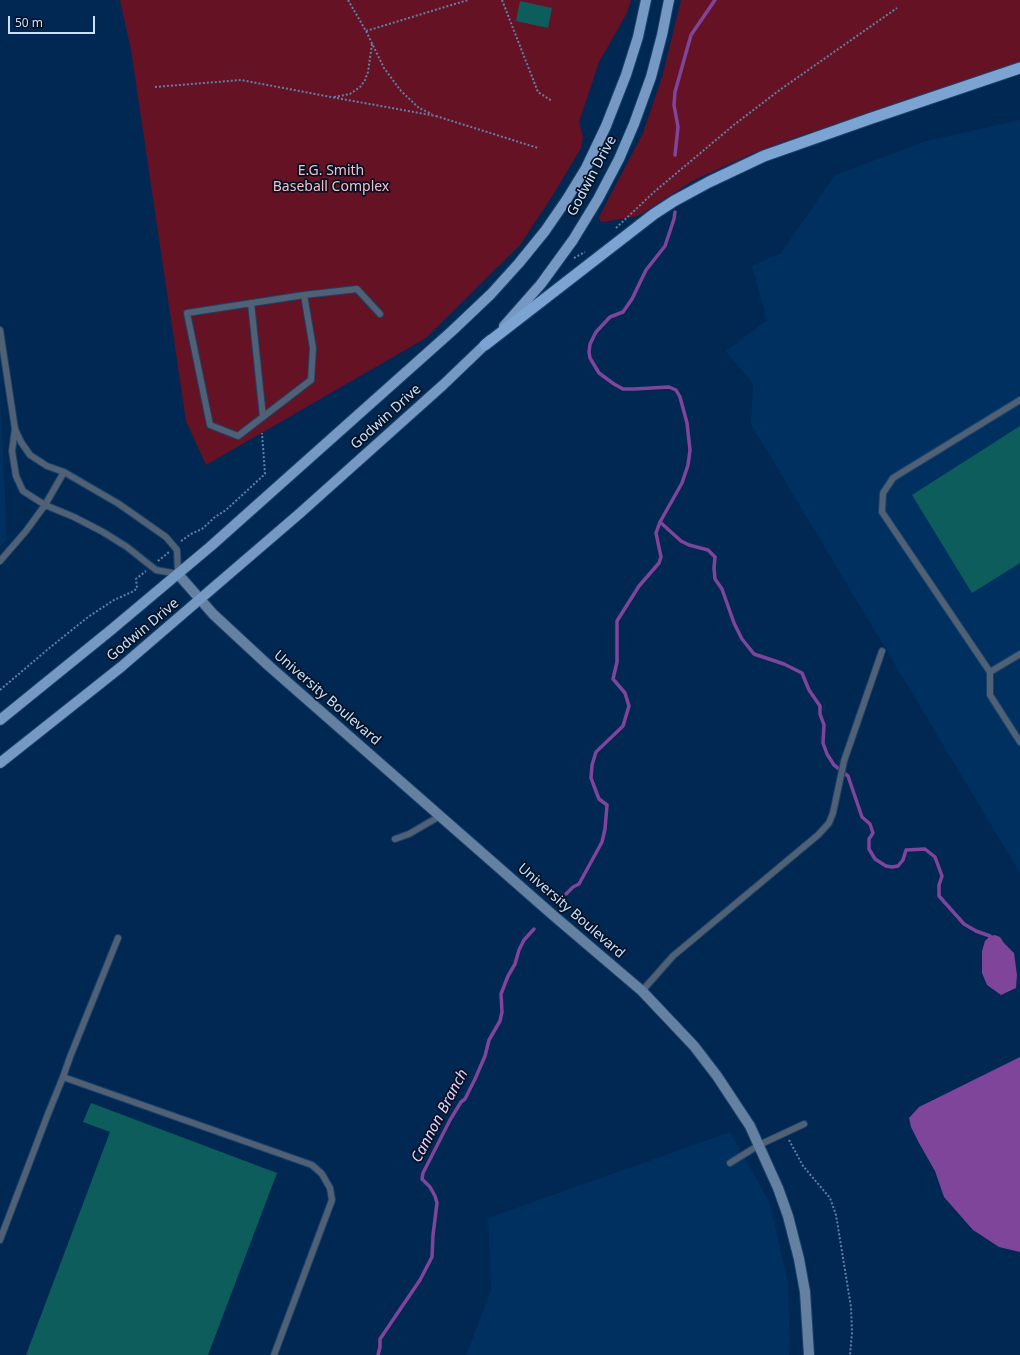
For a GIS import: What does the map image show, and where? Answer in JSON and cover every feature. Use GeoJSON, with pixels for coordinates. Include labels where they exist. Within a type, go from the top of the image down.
{"type":"FeatureCollection","features":[{"type":"Feature","properties":{"kind":"highway"},"geometry":{"type":"LineString","coordinates":[[485,345],[654,214],[709,182],[764,156],[876,116],[1020,68]]}},
{"type":"Feature","properties":{"kind":"main road","name":"Godwin Drive"},"geometry":{"type":"LineString","coordinates":[[0,720],[178,574],[325,445],[452,331],[491,294],[519,263],[545,231],[586,168],[606,126],[628,69],[638,37],[646,0]]}},
{"type":"Feature","properties":{"kind":"main road","name":"Godwin Drive"},"geometry":{"type":"LineString","coordinates":[[0,763],[120,667],[299,514],[434,393],[512,318],[546,278],[573,240],[598,200],[619,159],[634,124],[651,77],[669,0]]}},
{"type":"Feature","properties":{"kind":"main road","name":"University Boulevard"},"geometry":{"type":"LineString","coordinates":[[178,574],[214,614],[269,666],[642,991],[694,1046],[717,1076],[742,1113],[759,1145],[778,1188],[788,1216],[799,1259],[805,1292],[810,1355]]}},
{"type":"Feature","properties":{"kind":"lane"},"geometry":{"type":"LineString","coordinates":[[304,296],[313,348],[311,380],[238,436],[210,425],[187,313],[252,303],[304,296],[357,289],[380,314]]}},
{"type":"Feature","properties":{"kind":"lane"},"geometry":{"type":"LineString","coordinates":[[252,303],[263,417]]}},
{"type":"Feature","properties":{"kind":"lane"},"geometry":{"type":"LineString","coordinates":[[0,330],[14,429],[12,451],[16,476],[23,491],[45,505],[74,517],[103,532],[127,547],[156,570],[178,574],[177,550],[166,537],[119,504],[64,472],[47,466],[30,455],[14,429]]}},
{"type":"Feature","properties":{"kind":"lane"},"geometry":{"type":"LineString","coordinates":[[1020,400],[893,478],[883,493],[882,512],[990,672],[990,695],[1020,742]]}},
{"type":"Feature","properties":{"kind":"lane"},"geometry":{"type":"LineString","coordinates":[[0,560],[26,531],[45,505],[64,472]]}},
{"type":"Feature","properties":{"kind":"lane"},"geometry":{"type":"LineString","coordinates":[[642,991],[673,956],[824,829],[829,823],[833,813],[844,761],[882,651]]}},
{"type":"Feature","properties":{"kind":"lane"},"geometry":{"type":"LineString","coordinates":[[990,672],[1020,654]]}},
{"type":"Feature","properties":{"kind":"lane"},"geometry":{"type":"LineString","coordinates":[[395,839],[409,834],[440,816]]}},
{"type":"Feature","properties":{"kind":"lane"},"geometry":{"type":"LineString","coordinates":[[0,1240],[48,1114],[64,1078],[70,1057],[118,938]]}},
{"type":"Feature","properties":{"kind":"lane"},"geometry":{"type":"LineString","coordinates":[[64,1078],[312,1166],[322,1174],[330,1188],[332,1200],[274,1355]]}},
{"type":"Feature","properties":{"kind":"lane"},"geometry":{"type":"LineString","coordinates":[[730,1163],[759,1145],[804,1124]]}},
{"type":"Feature","properties":{"kind":"path"},"geometry":{"type":"LineString","coordinates":[[348,0],[366,31],[384,68],[401,92],[419,108],[436,116]]}},
{"type":"Feature","properties":{"kind":"path"},"geometry":{"type":"LineString","coordinates":[[366,31],[468,0]]}},
{"type":"Feature","properties":{"kind":"path"},"geometry":{"type":"LineString","coordinates":[[502,0],[538,92],[552,101]]}},
{"type":"Feature","properties":{"kind":"path"},"geometry":{"type":"LineString","coordinates":[[616,228],[654,192],[735,124],[788,84],[897,8]]}},
{"type":"Feature","properties":{"kind":"path"},"geometry":{"type":"LineString","coordinates":[[331,97],[350,94],[360,87],[368,72],[372,43]]}},
{"type":"Feature","properties":{"kind":"path"},"geometry":{"type":"LineString","coordinates":[[155,87],[241,80],[436,116],[538,148]]}},
{"type":"Feature","properties":{"kind":"path"},"geometry":{"type":"LineString","coordinates":[[573,259],[588,251]]}},
{"type":"Feature","properties":{"kind":"path"},"geometry":{"type":"LineString","coordinates":[[785,1133],[801,1163],[830,1198],[836,1215],[851,1307],[852,1326],[850,1355]]}},
{"type":"Feature","properties":{"kind":"shaded area"},"geometry":{"type":"Polygon","coordinates":[[[1020,120],[1020,873],[751,424],[753,384],[726,351],[767,320],[752,266],[781,253],[835,175],[926,141],[1020,120]]]}},
{"type":"Feature","properties":{"kind":"shaded area"},"geometry":{"type":"Polygon","coordinates":[[[0,390],[7,539],[0,546],[0,390]]]}},
{"type":"Feature","properties":{"kind":"shaded area"},"geometry":{"type":"Polygon","coordinates":[[[995,935],[1000,937],[1014,953],[1017,975],[1016,988],[1001,995],[987,985],[982,973],[982,951],[985,941],[990,936],[995,935]]]}},
{"type":"Feature","properties":{"kind":"shaded area"},"geometry":{"type":"Polygon","coordinates":[[[1020,1057],[1020,1252],[999,1247],[973,1230],[944,1197],[935,1171],[911,1127],[909,1118],[919,1107],[1020,1057]]]}},
{"type":"Feature","properties":{"kind":"shaded area"},"geometry":{"type":"Polygon","coordinates":[[[730,1132],[770,1203],[788,1284],[789,1355],[466,1355],[491,1291],[488,1218],[730,1132]]]}},
{"type":"Feature","properties":{"kind":"green space","name":"E.G. Smith Baseball Complex"},"geometry":{"type":"Polygon","coordinates":[[[120,0],[631,0],[627,13],[599,62],[579,122],[583,137],[581,148],[551,198],[520,245],[426,338],[206,465],[186,421],[131,50],[120,0]]]}},
{"type":"Feature","properties":{"kind":"green space"},"geometry":{"type":"Polygon","coordinates":[[[681,0],[1020,0],[1020,62],[756,152],[694,180],[638,216],[603,222],[600,221],[599,217],[643,133],[662,77],[681,0]]]}},
{"type":"Feature","properties":{"kind":"building"},"geometry":{"type":"Polygon","coordinates":[[[520,1],[552,8],[548,28],[516,21],[520,1]]]}},
{"type":"Feature","properties":{"kind":"building"},"geometry":{"type":"Polygon","coordinates":[[[1020,426],[1020,563],[972,593],[912,495],[1020,426]]]}},
{"type":"Feature","properties":{"kind":"building"},"geometry":{"type":"Polygon","coordinates":[[[91,1103],[277,1173],[208,1355],[26,1355],[110,1132],[83,1122],[91,1103]]]}},
{"type":"Feature","properties":{"kind":"waterway","name":"Cannon Branch"},"geometry":{"type":"LineString","coordinates":[[675,155],[678,127],[674,105],[675,92],[691,35],[715,0]]}},
{"type":"Feature","properties":{"kind":"waterway","name":"Cannon Branch"},"geometry":{"type":"LineString","coordinates":[[566,894],[573,887],[579,884],[602,842],[605,829],[607,805],[599,799],[597,794],[591,778],[592,765],[596,752],[623,726],[629,706],[625,693],[613,679],[617,662],[617,621],[639,586],[659,563],[661,557],[656,533],[660,522],[682,483],[688,465],[690,450],[687,423],[680,397],[676,390],[669,387],[623,389],[599,373],[590,358],[590,344],[596,332],[610,317],[623,312],[632,299],[646,270],[665,246],[675,212]]}},
{"type":"Feature","properties":{"kind":"waterway"},"geometry":{"type":"LineString","coordinates":[[660,522],[681,541],[689,545],[708,550],[715,557],[715,579],[722,589],[734,623],[742,639],[754,654],[784,664],[802,673],[809,690],[820,706],[820,714],[824,725],[823,743],[827,754],[834,765],[848,776],[862,817],[870,824],[873,833],[869,839],[869,849],[875,859],[886,866],[898,866],[903,860],[906,850],[925,849],[935,857],[942,876],[939,885],[939,896],[964,924],[976,931],[990,936]]}},
{"type":"Feature","properties":{"kind":"waterway","name":"Cannon Branch"},"geometry":{"type":"LineString","coordinates":[[378,1355],[380,1339],[420,1280],[432,1257],[437,1203],[430,1187],[422,1179],[423,1173],[450,1120],[461,1102],[465,1099],[475,1079],[485,1056],[489,1040],[500,1021],[502,1012],[501,994],[508,976],[515,964],[524,940],[534,929]]}}]}
